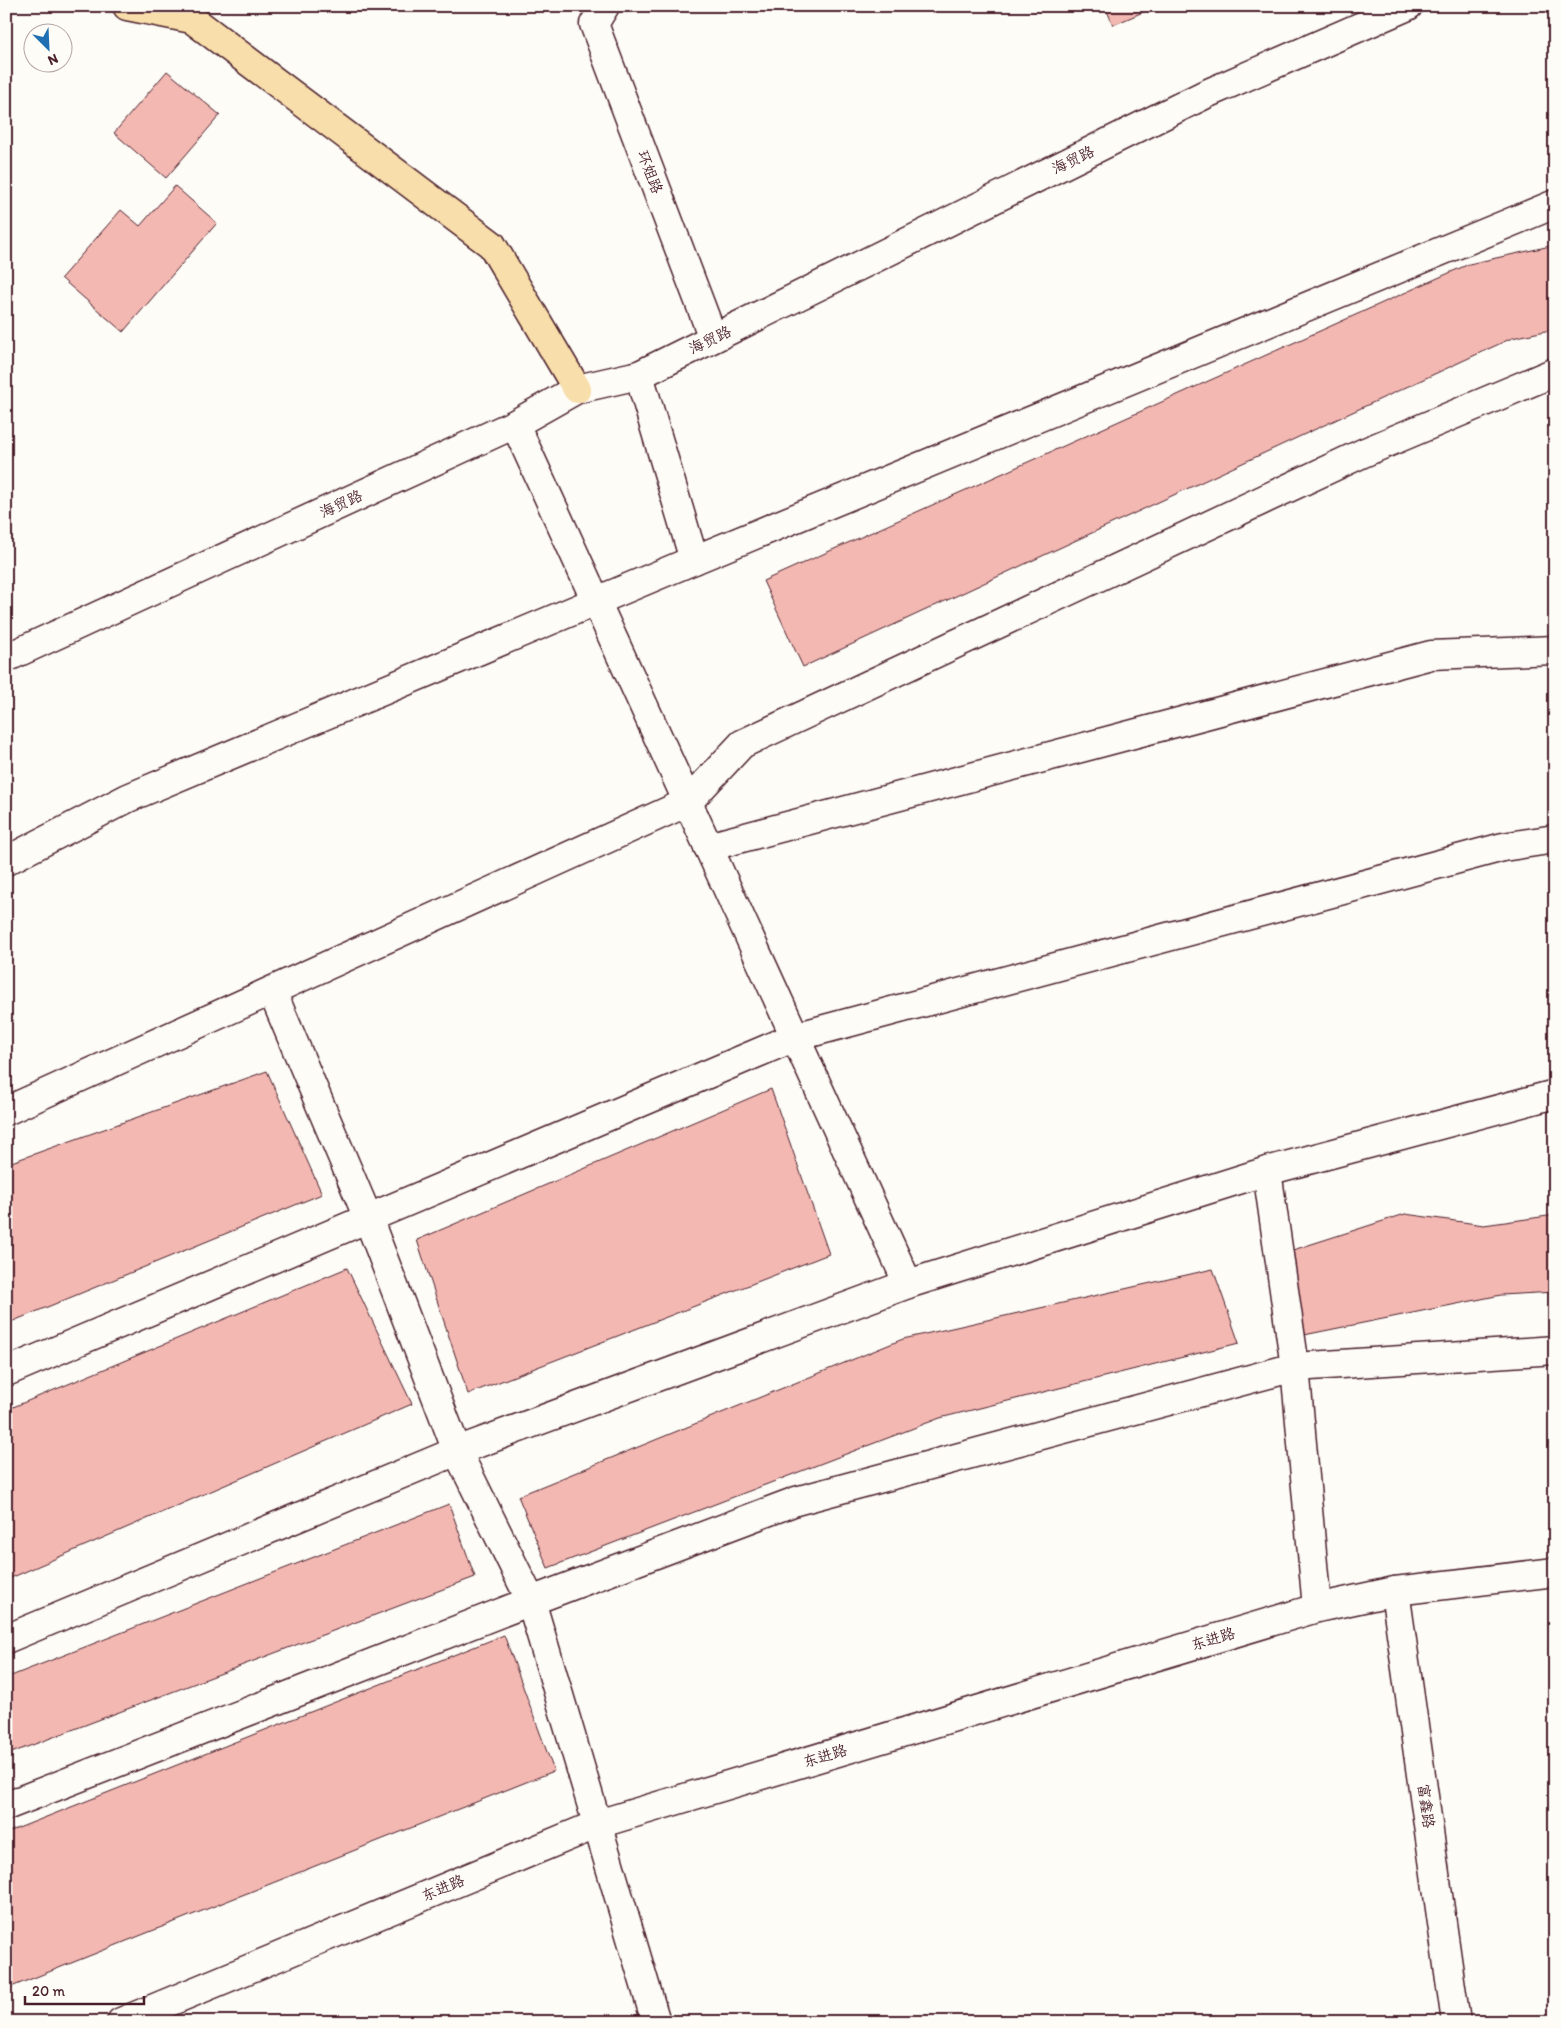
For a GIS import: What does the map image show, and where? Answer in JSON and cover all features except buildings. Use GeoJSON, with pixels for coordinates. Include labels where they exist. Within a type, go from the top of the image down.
{"type":"FeatureCollection","features":[{"type":"Feature","properties":{"kind":"main road"},"geometry":{"type":"LineString","coordinates":[[126,6],[192,18],[492,245],[578,390]]}},
{"type":"Feature","properties":{"kind":"street","name":"环姐路"},"geometry":{"type":"LineString","coordinates":[[605,6],[594,24],[713,338]]}},
{"type":"Feature","properties":{"kind":"street","name":"海贸路"},"geometry":{"type":"LineString","coordinates":[[6,658],[515,424],[578,390],[639,375],[1206,94],[1408,6]]}},
{"type":"Feature","properties":{"kind":"street"},"geometry":{"type":"LineString","coordinates":[[6,861],[128,798],[694,560],[1555,204]]}},
{"type":"Feature","properties":{"kind":"street"},"geometry":{"type":"LineString","coordinates":[[6,1111],[688,802],[742,744],[1363,453],[1555,372]]}},
{"type":"Feature","properties":{"kind":"street"},"geometry":{"type":"LineString","coordinates":[[639,375],[694,560]]}},
{"type":"Feature","properties":{"kind":"street"},"geometry":{"type":"LineString","coordinates":[[515,424],[908,1284]]}},
{"type":"Feature","properties":{"kind":"street"},"geometry":{"type":"LineString","coordinates":[[708,847],[1431,655],[1555,650]]}},
{"type":"Feature","properties":{"kind":"street"},"geometry":{"type":"LineString","coordinates":[[6,1372],[795,1037],[1494,849],[1555,839]]}},
{"type":"Feature","properties":{"kind":"street"},"geometry":{"type":"LineString","coordinates":[[272,991],[368,1218],[457,1451],[531,1601],[656,2022]]}},
{"type":"Feature","properties":{"kind":"street"},"geometry":{"type":"LineString","coordinates":[[6,1639],[457,1451],[908,1284],[1268,1171],[1555,1094]]}},
{"type":"Feature","properties":{"kind":"street"},"geometry":{"type":"LineString","coordinates":[[1268,1171],[1294,1367],[1317,1608]]}},
{"type":"Feature","properties":{"kind":"street"},"geometry":{"type":"LineString","coordinates":[[6,1806],[531,1601],[796,1501],[1294,1367],[1555,1350]]}},
{"type":"Feature","properties":{"kind":"street","name":"东进路"},"geometry":{"type":"LineString","coordinates":[[120,2022],[598,1824],[1317,1608],[1395,1591],[1555,1572]]}},
{"type":"Feature","properties":{"kind":"street","name":"富鑫路"},"geometry":{"type":"LineString","coordinates":[[1395,1591],[1456,2022]]}}]}
